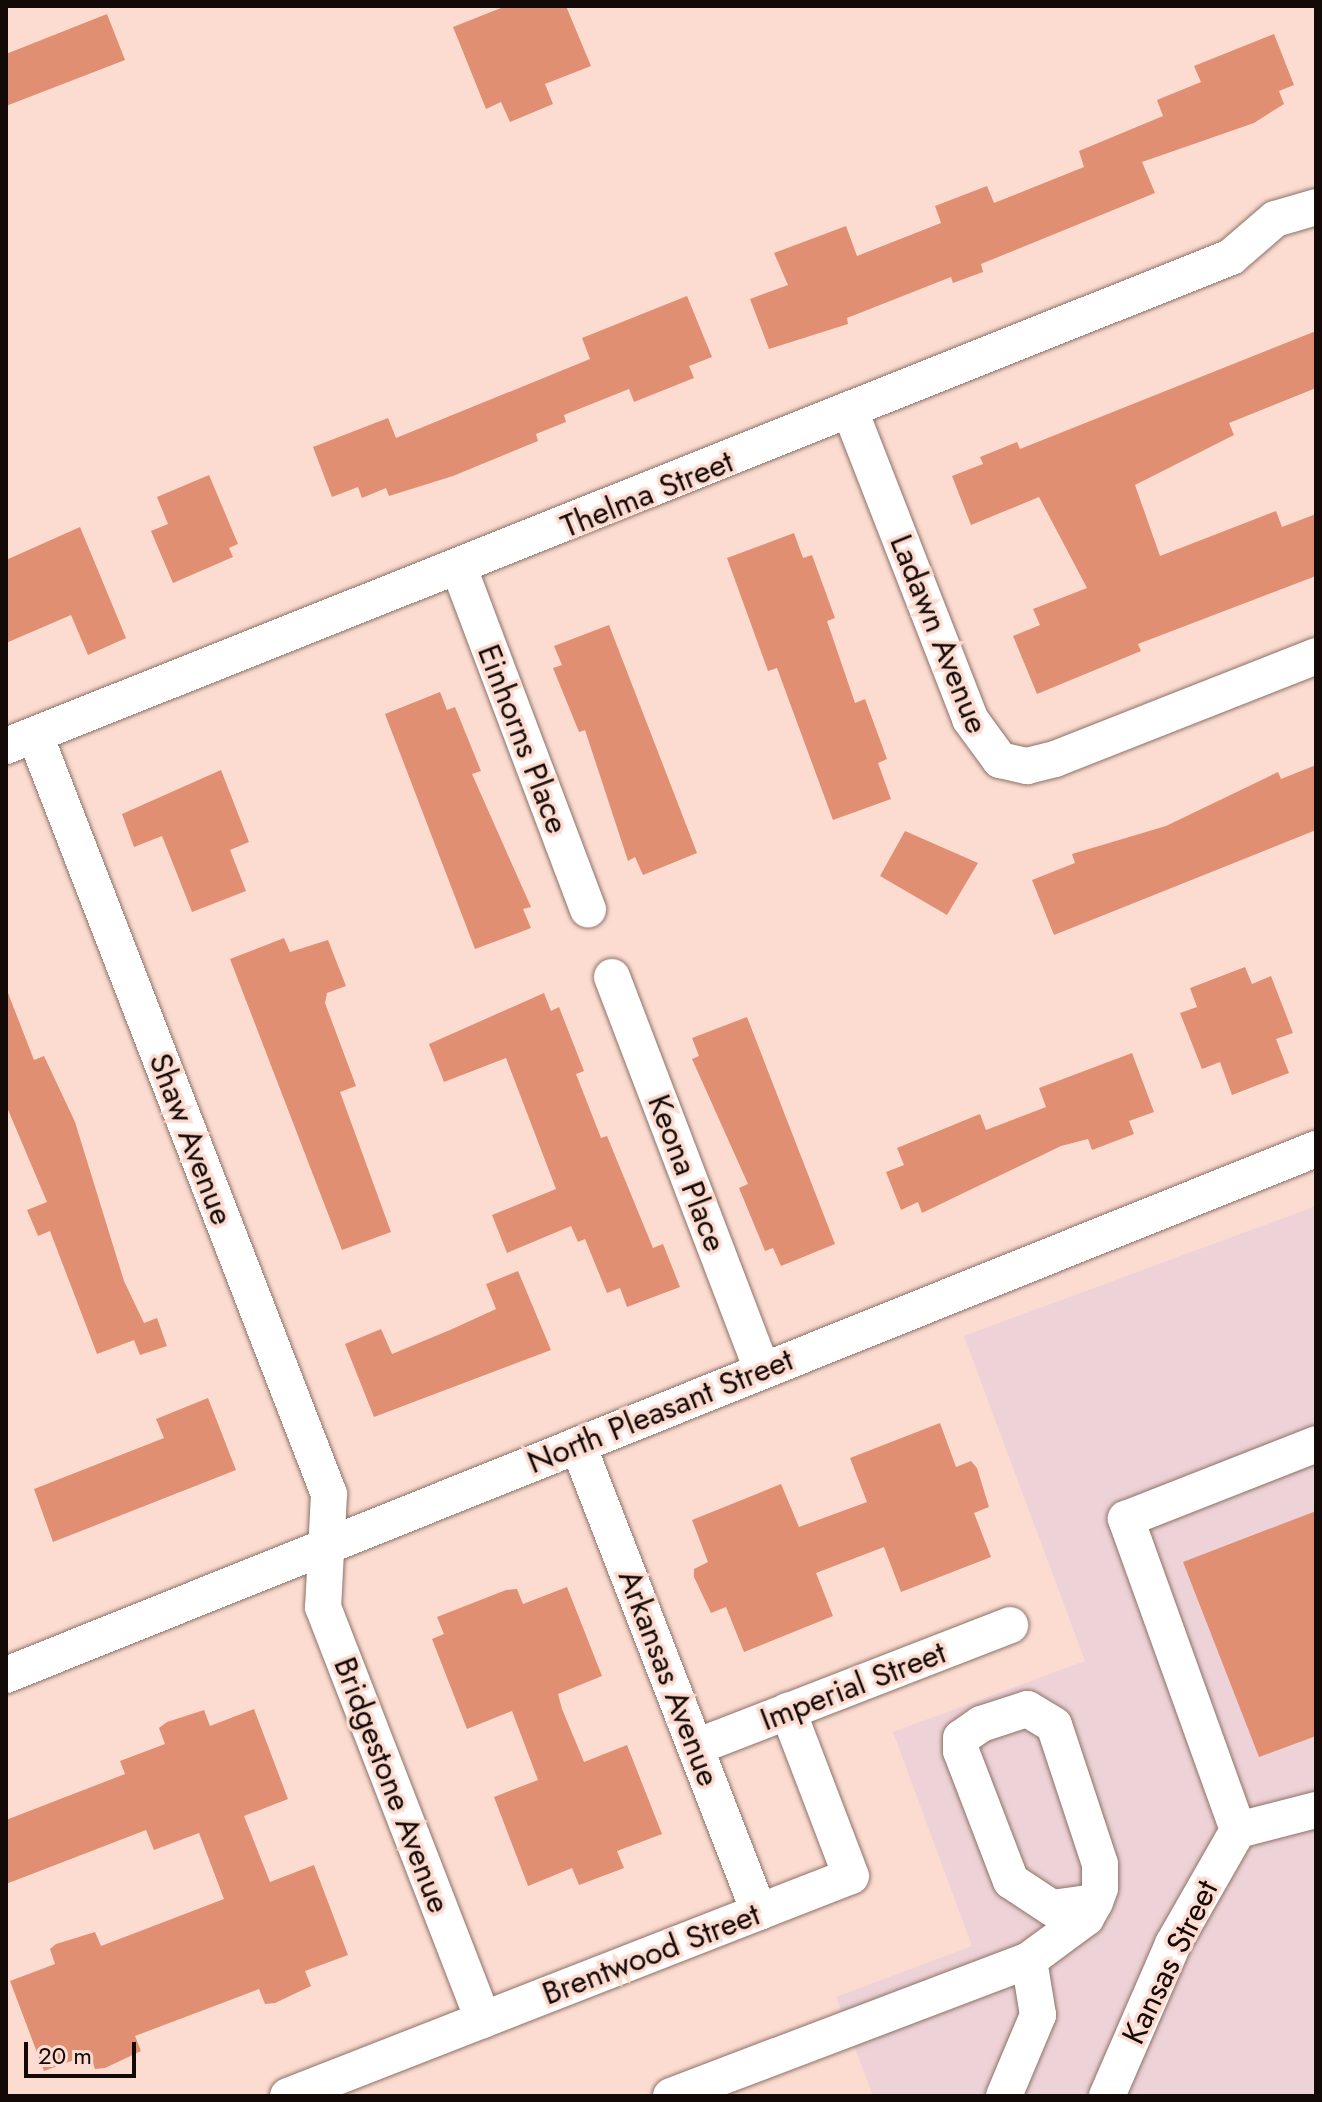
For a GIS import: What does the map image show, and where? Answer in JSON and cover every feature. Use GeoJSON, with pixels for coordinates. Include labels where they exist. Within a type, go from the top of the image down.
{"type":"FeatureCollection","features":[{"type":"Feature","properties":{"kind":"street","name":"Thelma Street"},"geometry":{"type":"LineString","coordinates":[[20,741],[851,413],[1231,257],[1275,219],[1316,207]]}},
{"type":"Feature","properties":{"kind":"street","name":"Ladawn Avenue"},"geometry":{"type":"LineString","coordinates":[[851,413],[970,719],[1000,760],[1027,766],[1055,759],[1316,656]]}},
{"type":"Feature","properties":{"kind":"street","name":"Einhorns Place"},"geometry":{"type":"LineString","coordinates":[[459,568],[588,909]]}},
{"type":"Feature","properties":{"kind":"street","name":"Shaw Avenue"},"geometry":{"type":"LineString","coordinates":[[20,741],[329,1494],[327,1546]]}},
{"type":"Feature","properties":{"kind":"street","name":"Keona Place"},"geometry":{"type":"LineString","coordinates":[[612,977],[762,1369]]}},
{"type":"Feature","properties":{"kind":"street","name":"North Pleasant Street"},"geometry":{"type":"LineString","coordinates":[[6,1675],[1316,1149]]}},
{"type":"Feature","properties":{"kind":"street"},"geometry":{"type":"LineString","coordinates":[[1316,1444],[1126,1519],[1238,1830],[1316,1810]]}},
{"type":"Feature","properties":{"kind":"street","name":"Arkansas Avenue"},"geometry":{"type":"LineString","coordinates":[[578,1445],[759,1912]]}},
{"type":"Feature","properties":{"kind":"street","name":"Bridgestone Avenue"},"geometry":{"type":"LineString","coordinates":[[327,1546],[323,1607],[483,2020]]}},
{"type":"Feature","properties":{"kind":"street","name":"Imperial Street"},"geometry":{"type":"LineString","coordinates":[[696,1747],[1010,1625]]}},
{"type":"Feature","properties":{"kind":"street"},"geometry":{"type":"LineString","coordinates":[[671,2096],[1029,1960],[1075,1931],[1095,1902],[1100,1864],[1054,1725],[1027,1709],[968,1730],[961,1751],[974,1797],[1011,1881],[1052,1908],[1095,1902]]}},
{"type":"Feature","properties":{"kind":"street","name":"Brentwood Street"},"geometry":{"type":"LineString","coordinates":[[288,2096],[851,1876],[788,1711]]}},
{"type":"Feature","properties":{"kind":"street","name":"Kansas Street"},"geometry":{"type":"LineString","coordinates":[[1107,2096],[1173,1944],[1238,1830]]}},
{"type":"Feature","properties":{"kind":"street"},"geometry":{"type":"LineString","coordinates":[[1004,2096],[1038,2015],[1029,1960]]}},
{"type":"Feature","properties":{"kind":"shaded area"},"geometry":{"type":"Polygon","coordinates":[[[1316,1206],[1316,2096],[873,2096],[836,1997],[972,1946],[893,1732],[1085,1661],[964,1336],[1316,1206]]]}},
{"type":"Feature","properties":{"kind":"building"},"geometry":{"type":"Polygon","coordinates":[[[506,6],[566,6],[591,66],[545,84],[553,104],[510,122],[501,102],[486,109],[453,27],[506,6]]]}},
{"type":"Feature","properties":{"kind":"building"},"geometry":{"type":"Polygon","coordinates":[[[107,14],[125,60],[6,106],[6,54],[107,14]]]}},
{"type":"Feature","properties":{"kind":"building"},"geometry":{"type":"Polygon","coordinates":[[[1274,34],[1294,85],[1279,91],[1284,104],[1254,123],[1142,162],[1155,193],[981,264],[983,272],[953,283],[951,277],[847,318],[848,324],[769,349],[750,299],[788,285],[774,253],[846,226],[857,256],[941,223],[935,206],[987,186],[994,203],[1084,167],[1079,151],[1163,116],[1157,100],[1201,82],[1194,66],[1274,34]]]}},
{"type":"Feature","properties":{"kind":"building"},"geometry":{"type":"Polygon","coordinates":[[[687,296],[712,357],[689,366],[694,378],[634,402],[629,389],[564,415],[566,422],[536,434],[538,441],[453,476],[389,496],[386,488],[362,498],[358,487],[332,497],[313,447],[388,418],[396,438],[590,359],[582,338],[687,296]]]}},
{"type":"Feature","properties":{"kind":"building"},"geometry":{"type":"Polygon","coordinates":[[[1316,331],[1316,388],[1229,423],[1234,435],[1135,485],[1160,556],[1276,511],[1282,527],[1316,514],[1316,576],[1138,644],[1141,651],[1037,694],[1013,636],[1040,625],[1033,609],[1087,588],[1039,497],[971,525],[952,476],[983,464],[980,457],[1017,442],[1020,449],[1316,331]]]}},
{"type":"Feature","properties":{"kind":"building"},"geometry":{"type":"Polygon","coordinates":[[[209,475],[238,544],[229,548],[233,557],[173,583],[151,531],[168,524],[157,497],[209,475]]]}},
{"type":"Feature","properties":{"kind":"building"},"geometry":{"type":"Polygon","coordinates":[[[80,527],[126,638],[88,655],[71,615],[6,643],[6,560],[80,527]]]}},
{"type":"Feature","properties":{"kind":"building"},"geometry":{"type":"Polygon","coordinates":[[[794,533],[803,558],[812,555],[835,618],[827,621],[855,703],[865,699],[887,759],[878,763],[891,799],[833,820],[777,668],[768,671],[727,558],[794,533]]]}},
{"type":"Feature","properties":{"kind":"building"},"geometry":{"type":"Polygon","coordinates":[[[609,625],[697,853],[643,875],[635,857],[628,861],[585,730],[579,732],[553,668],[562,665],[554,646],[609,625]]]}},
{"type":"Feature","properties":{"kind":"building"},"geometry":{"type":"Polygon","coordinates":[[[440,692],[447,710],[455,707],[481,771],[472,774],[531,907],[523,909],[531,928],[475,949],[385,714],[440,692]]]}},
{"type":"Feature","properties":{"kind":"building"},"geometry":{"type":"Polygon","coordinates":[[[1316,765],[1316,830],[1054,935],[1032,880],[1075,863],[1072,854],[1166,826],[1278,772],[1281,779],[1316,765]]]}},
{"type":"Feature","properties":{"kind":"building"},"geometry":{"type":"Polygon","coordinates":[[[221,770],[249,842],[230,850],[246,891],[192,912],[162,836],[134,847],[122,814],[221,770]]]}},
{"type":"Feature","properties":{"kind":"building"},"geometry":{"type":"Polygon","coordinates":[[[905,831],[978,863],[947,915],[880,876],[905,831]]]}},
{"type":"Feature","properties":{"kind":"building"},"geometry":{"type":"Polygon","coordinates":[[[284,938],[290,952],[328,940],[346,986],[327,993],[325,1003],[356,1086],[340,1092],[391,1232],[342,1250],[230,959],[284,938]]]}},
{"type":"Feature","properties":{"kind":"building"},"geometry":{"type":"Polygon","coordinates":[[[1245,967],[1252,984],[1271,976],[1293,1033],[1276,1039],[1289,1073],[1232,1095],[1220,1062],[1202,1069],[1180,1013],[1197,1007],[1190,988],[1245,967]]]}},
{"type":"Feature","properties":{"kind":"building"},"geometry":{"type":"Polygon","coordinates":[[[8,993],[34,1060],[44,1056],[75,1122],[124,1281],[144,1323],[157,1318],[167,1346],[140,1355],[134,1340],[97,1354],[50,1231],[38,1236],[27,1210],[47,1202],[6,1105],[8,993]]]}},
{"type":"Feature","properties":{"kind":"building"},"geometry":{"type":"Polygon","coordinates":[[[544,993],[551,1011],[559,1007],[584,1071],[576,1074],[601,1138],[607,1136],[653,1248],[663,1244],[680,1287],[627,1307],[620,1288],[607,1293],[585,1239],[578,1242],[571,1226],[507,1253],[492,1215],[556,1189],[506,1058],[444,1082],[429,1044],[544,993]]]}},
{"type":"Feature","properties":{"kind":"building"},"geometry":{"type":"Polygon","coordinates":[[[747,1017],[835,1244],[781,1266],[773,1248],[765,1251],[739,1188],[748,1184],[692,1059],[699,1056],[692,1038],[747,1017]]]}},
{"type":"Feature","properties":{"kind":"building"},"geometry":{"type":"Polygon","coordinates":[[[1132,1053],[1154,1112],[1129,1121],[1134,1134],[1092,1150],[1088,1139],[1061,1146],[922,1213],[918,1202],[901,1210],[886,1172],[904,1165],[897,1148],[980,1114],[986,1130],[1046,1107],[1039,1088],[1132,1053]]]}},
{"type":"Feature","properties":{"kind":"building"},"geometry":{"type":"Polygon","coordinates":[[[518,1271],[551,1350],[374,1417],[345,1344],[381,1329],[392,1354],[450,1330],[496,1309],[486,1284],[518,1271]]]}},
{"type":"Feature","properties":{"kind":"building"},"geometry":{"type":"Polygon","coordinates":[[[208,1398],[236,1470],[53,1542],[34,1489],[164,1438],[156,1419],[208,1398]]]}},
{"type":"Feature","properties":{"kind":"building"},"geometry":{"type":"Polygon","coordinates":[[[940,1423],[956,1467],[971,1461],[977,1468],[989,1507],[974,1513],[991,1557],[901,1592],[884,1547],[816,1573],[833,1616],[744,1652],[726,1607],[711,1613],[694,1577],[694,1569],[708,1562],[692,1520],[781,1484],[799,1527],[867,1502],[850,1458],[940,1423]]]}},
{"type":"Feature","properties":{"kind":"building"},"geometry":{"type":"Polygon","coordinates":[[[1316,1511],[1316,1736],[1259,1757],[1183,1562],[1316,1511]]]}},
{"type":"Feature","properties":{"kind":"building"},"geometry":{"type":"Polygon","coordinates":[[[567,1587],[602,1676],[558,1694],[562,1709],[584,1762],[627,1745],[662,1834],[617,1851],[624,1868],[579,1885],[572,1868],[528,1886],[494,1797],[538,1780],[512,1711],[467,1729],[432,1639],[444,1634],[437,1617],[506,1590],[517,1589],[523,1604],[567,1587]]]}},
{"type":"Feature","properties":{"kind":"building"},"geometry":{"type":"Polygon","coordinates":[[[254,1709],[288,1799],[244,1816],[270,1882],[314,1865],[348,1955],[305,1971],[311,1986],[275,2003],[265,2004],[259,1989],[135,2036],[141,2051],[105,2068],[95,2069],[90,2054],[44,2071],[10,1981],[55,1964],[50,1949],[56,1944],[95,1932],[101,1946],[224,1899],[199,1833],[154,1850],[146,1830],[6,1884],[6,1820],[125,1774],[120,1761],[165,1744],[159,1728],[167,1722],[204,1710],[210,1726],[254,1709]]]}}]}
